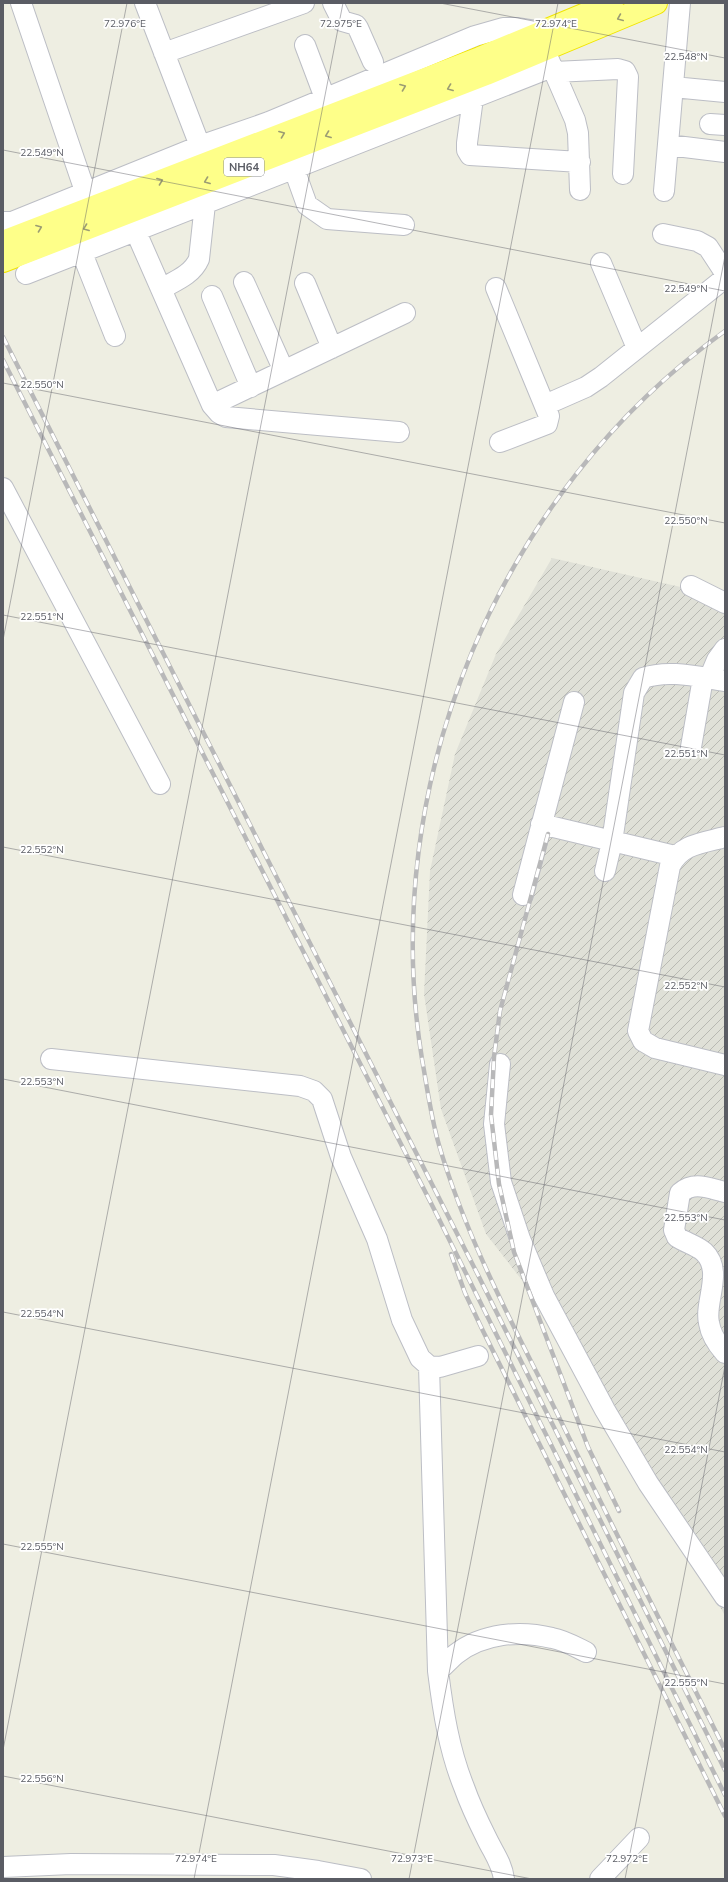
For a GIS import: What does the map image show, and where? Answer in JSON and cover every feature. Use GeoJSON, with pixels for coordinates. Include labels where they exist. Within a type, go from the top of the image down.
{"type":"FeatureCollection","features":[{"type":"Feature","properties":{"kind":"highway","name":"NH64"},"geometry":{"type":"LineString","coordinates":[[547,51],[612,3]]}},
{"type":"Feature","properties":{"kind":"highway","name":"NH64"},"geometry":{"type":"LineString","coordinates":[[3,242],[483,66],[547,51],[656,3]]}},
{"type":"Feature","properties":{"kind":"highway","name":"NH64"},"geometry":{"type":"LineString","coordinates":[[3,261],[483,66]]}},
{"type":"Feature","properties":{"kind":"street"},"geometry":{"type":"LineString","coordinates":[[21,3],[86,194]]}},
{"type":"Feature","properties":{"kind":"street"},"geometry":{"type":"LineString","coordinates":[[145,3],[200,146]]}},
{"type":"Feature","properties":{"kind":"street"},"geometry":{"type":"LineString","coordinates":[[164,53],[304,3]]}},
{"type":"Feature","properties":{"kind":"street"},"geometry":{"type":"LineString","coordinates":[[333,3],[342,21],[356,25],[373,62]]}},
{"type":"Feature","properties":{"kind":"street"},"geometry":{"type":"LineString","coordinates":[[664,191],[680,3]]}},
{"type":"Feature","properties":{"kind":"street"},"geometry":{"type":"LineString","coordinates":[[3,222],[12,222],[86,194],[200,146],[269,122],[489,32],[503,28],[518,28],[547,51],[625,71],[628,77],[623,174]]}},
{"type":"Feature","properties":{"kind":"street"},"geometry":{"type":"LineString","coordinates":[[305,45],[325,98]]}},
{"type":"Feature","properties":{"kind":"street"},"geometry":{"type":"LineString","coordinates":[[26,274],[136,232],[473,98],[547,51]]}},
{"type":"Feature","properties":{"kind":"street"},"geometry":{"type":"LineString","coordinates":[[547,51],[575,120],[580,143],[580,190]]}},
{"type":"Feature","properties":{"kind":"street"},"geometry":{"type":"LineString","coordinates":[[673,88],[725,92]]}},
{"type":"Feature","properties":{"kind":"street"},"geometry":{"type":"LineString","coordinates":[[473,98],[467,143],[467,150],[470,155],[580,162]]}},
{"type":"Feature","properties":{"kind":"street"},"geometry":{"type":"LineString","coordinates":[[668,145],[725,152]]}},
{"type":"Feature","properties":{"kind":"street"},"geometry":{"type":"LineString","coordinates":[[294,169],[307,206],[327,219],[404,225]]}},
{"type":"Feature","properties":{"kind":"street"},"geometry":{"type":"LineString","coordinates":[[161,289],[187,274],[195,267],[198,259],[205,204]]}},
{"type":"Feature","properties":{"kind":"street"},"geometry":{"type":"LineString","coordinates":[[136,232],[212,405],[219,413],[226,417],[399,432]]}},
{"type":"Feature","properties":{"kind":"street"},"geometry":{"type":"LineString","coordinates":[[663,234],[697,241],[708,247],[725,273]]}},
{"type":"Feature","properties":{"kind":"street"},"geometry":{"type":"LineString","coordinates":[[82,253],[115,336]]}},
{"type":"Feature","properties":{"kind":"street"},"geometry":{"type":"LineString","coordinates":[[601,262],[637,348]]}},
{"type":"Feature","properties":{"kind":"street"},"geometry":{"type":"LineString","coordinates":[[544,405],[586,387],[725,278]]}},
{"type":"Feature","properties":{"kind":"street"},"geometry":{"type":"LineString","coordinates":[[244,282],[284,371]]}},
{"type":"Feature","properties":{"kind":"street"},"geometry":{"type":"LineString","coordinates":[[305,283],[332,348]]}},
{"type":"Feature","properties":{"kind":"street"},"geometry":{"type":"LineString","coordinates":[[496,288],[549,416],[547,424],[500,442]]}},
{"type":"Feature","properties":{"kind":"street"},"geometry":{"type":"LineString","coordinates":[[212,296],[251,387]]}},
{"type":"Feature","properties":{"kind":"street"},"geometry":{"type":"LineString","coordinates":[[212,405],[405,312]]}},
{"type":"Feature","properties":{"kind":"street"},"geometry":{"type":"LineString","coordinates":[[3,488],[160,784]]}},
{"type":"Feature","properties":{"kind":"street"},"geometry":{"type":"LineString","coordinates":[[691,586],[725,603]]}},
{"type":"Feature","properties":{"kind":"street"},"geometry":{"type":"LineString","coordinates":[[691,747],[717,660],[725,649]]}},
{"type":"Feature","properties":{"kind":"street"},"geometry":{"type":"LineString","coordinates":[[605,871],[612,842],[634,693],[643,678],[654,674],[668,673],[712,679]]}},
{"type":"Feature","properties":{"kind":"street"},"geometry":{"type":"LineString","coordinates":[[523,895],[574,702]]}},
{"type":"Feature","properties":{"kind":"street"},"geometry":{"type":"LineString","coordinates":[[541,824],[675,856]]}},
{"type":"Feature","properties":{"kind":"street"},"geometry":{"type":"LineString","coordinates":[[725,837],[681,850],[675,856],[670,866],[638,1031],[643,1041],[655,1048],[725,1065]]}},
{"type":"Feature","properties":{"kind":"street"},"geometry":{"type":"LineString","coordinates":[[51,1059],[300,1086],[314,1090],[322,1099],[341,1157],[377,1239],[402,1320],[420,1358],[429,1366],[440,1367],[478,1356]]}},
{"type":"Feature","properties":{"kind":"street"},"geometry":{"type":"LineString","coordinates":[[500,1064],[494,1124],[501,1182],[520,1239],[544,1296],[605,1410],[648,1483],[725,1597]]}},
{"type":"Feature","properties":{"kind":"street"},"geometry":{"type":"LineString","coordinates":[[725,1192],[698,1186],[687,1187],[680,1193],[674,1230],[677,1237],[696,1246],[705,1253],[711,1264],[714,1276],[708,1322],[715,1341],[725,1352]]}},
{"type":"Feature","properties":{"kind":"street"},"geometry":{"type":"LineString","coordinates":[[429,1366],[438,1671],[443,1708],[452,1755],[464,1788],[486,1838],[499,1860],[503,1875]]}},
{"type":"Feature","properties":{"kind":"street"},"geometry":{"type":"LineString","coordinates":[[438,1671],[456,1654],[473,1644],[499,1635],[524,1633],[554,1638],[586,1652]]}},
{"type":"Feature","properties":{"kind":"street"},"geometry":{"type":"LineString","coordinates":[[600,1879],[639,1838]]}},
{"type":"Feature","properties":{"kind":"street"},"geometry":{"type":"LineString","coordinates":[[3,1867],[30,1872],[258,1872],[310,1874],[361,1879]]}},
{"type":"Feature","properties":{"kind":"shaded area"},"geometry":{"type":"Polygon","coordinates":[[[552,558],[725,597],[725,1616],[602,1383],[486,1234],[441,1109],[424,994],[430,871],[455,754],[496,654],[552,558]]]}},
{"type":"Feature","properties":{"kind":"railway"},"geometry":{"type":"LineString","coordinates":[[725,331],[645,397],[576,474],[518,560],[472,652],[439,750],[419,852],[413,955],[422,1059],[431,1113],[439,1145],[462,1213],[506,1311],[725,1750]]}},
{"type":"Feature","properties":{"kind":"railway"},"geometry":{"type":"LineString","coordinates":[[3,337],[477,1273],[725,1770]]}},
{"type":"Feature","properties":{"kind":"railway"},"geometry":{"type":"LineString","coordinates":[[3,360],[435,1211],[725,1795]]}},
{"type":"Feature","properties":{"kind":"railway"},"geometry":{"type":"LineString","coordinates":[[548,834],[500,1011],[494,1057],[491,1115],[499,1184],[514,1252],[588,1447],[619,1511]]}},
{"type":"Feature","properties":{"kind":"railway"},"geometry":{"type":"LineString","coordinates":[[451,1254],[465,1293],[483,1331],[725,1816]]}}]}
